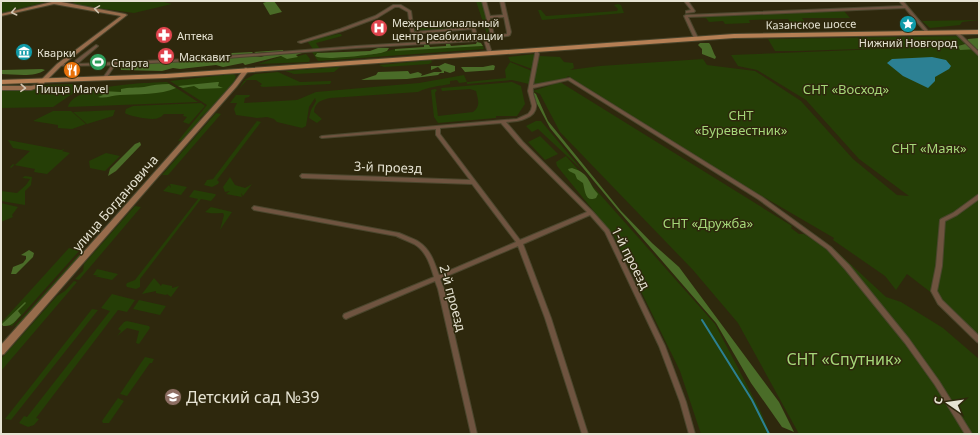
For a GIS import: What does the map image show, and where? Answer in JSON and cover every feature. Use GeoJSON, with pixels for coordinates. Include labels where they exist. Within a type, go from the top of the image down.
{"type":"FeatureCollection","features":[{"type":"Feature","properties":{"kind":"main road","name":"Казанское шоссе"},"geometry":{"type":"LineString","coordinates":[[246,70],[696,38],[772,34],[956,32]]}},
{"type":"Feature","properties":{"kind":"main road"},"geometry":{"type":"LineString","coordinates":[[956,32],[979,32]]}},
{"type":"Feature","properties":{"kind":"main road"},"geometry":{"type":"LineString","coordinates":[[1,82],[104,79],[246,70]]}},
{"type":"Feature","properties":{"kind":"street"},"geometry":{"type":"LineString","coordinates":[[1,15],[62,1]]}},
{"type":"Feature","properties":{"kind":"street"},"geometry":{"type":"LineString","coordinates":[[484,1],[493,36]]}},
{"type":"Feature","properties":{"kind":"street"},"geometry":{"type":"LineString","coordinates":[[490,53],[485,37],[508,35],[509,32],[502,1]]}},
{"type":"Feature","properties":{"kind":"street"},"geometry":{"type":"LineString","coordinates":[[686,1],[693,11],[686,14]]}},
{"type":"Feature","properties":{"kind":"street"},"geometry":{"type":"LineString","coordinates":[[901,1],[926,32]]}},
{"type":"Feature","properties":{"kind":"street"},"geometry":{"type":"LineString","coordinates":[[1,88],[31,88],[38,86],[59,65],[125,15],[69,3],[55,3]]}},
{"type":"Feature","properties":{"kind":"street"},"geometry":{"type":"LineString","coordinates":[[59,65],[114,64],[476,40],[473,28],[412,33],[410,12],[398,6],[376,17],[341,30],[300,42]]}},
{"type":"Feature","properties":{"kind":"street"},"geometry":{"type":"LineString","coordinates":[[686,14],[906,7]]}},
{"type":"Feature","properties":{"kind":"street"},"geometry":{"type":"LineString","coordinates":[[686,14],[696,38]]}},
{"type":"Feature","properties":{"kind":"street"},"geometry":{"type":"LineString","coordinates":[[488,17],[505,16]]}},
{"type":"Feature","properties":{"kind":"street"},"geometry":{"type":"LineString","coordinates":[[956,32],[979,54]]}},
{"type":"Feature","properties":{"kind":"street"},"geometry":{"type":"LineString","coordinates":[[74,65],[96,46]]}},
{"type":"Feature","properties":{"kind":"street"},"geometry":{"type":"LineString","coordinates":[[322,136],[518,120],[529,115],[533,110],[531,87],[537,54],[536,50]]}},
{"type":"Feature","properties":{"kind":"street"},"geometry":{"type":"LineString","coordinates":[[104,79],[114,64]]}},
{"type":"Feature","properties":{"kind":"street","name":"улица Богдановича"},"geometry":{"type":"LineString","coordinates":[[1,351],[230,91],[246,70]]}},
{"type":"Feature","properties":{"kind":"street"},"geometry":{"type":"LineString","coordinates":[[531,87],[569,79],[760,198],[824,243],[847,267],[907,341],[937,383],[969,434]]}},
{"type":"Feature","properties":{"kind":"street","name":"1-й проезд"},"geometry":{"type":"LineString","coordinates":[[503,122],[521,143],[607,231],[662,346],[683,402],[692,434]]}},
{"type":"Feature","properties":{"kind":"street"},"geometry":{"type":"LineString","coordinates":[[438,127],[438,134],[520,244],[548,318],[585,434]]}},
{"type":"Feature","properties":{"kind":"street","name":"3-й проезд"},"geometry":{"type":"LineString","coordinates":[[302,176],[474,182]]}},
{"type":"Feature","properties":{"kind":"street"},"geometry":{"type":"LineString","coordinates":[[979,196],[955,214],[943,220],[939,266],[934,291],[940,302],[979,340]]}},
{"type":"Feature","properties":{"kind":"street","name":"2-й проезд"},"geometry":{"type":"LineString","coordinates":[[254,208],[407,237],[425,250],[430,258],[437,278],[474,434]]}},
{"type":"Feature","properties":{"kind":"street"},"geometry":{"type":"LineString","coordinates":[[346,316],[591,213]]}},
{"type":"Feature","properties":{"kind":"green space"},"geometry":{"type":"Polygon","coordinates":[[[1,1],[50,1],[1,13],[1,1]]]}},
{"type":"Feature","properties":{"kind":"green space"},"geometry":{"type":"Polygon","coordinates":[[[72,1],[160,1],[172,4],[134,13],[76,5],[72,1]]]}},
{"type":"Feature","properties":{"kind":"green space"},"geometry":{"type":"Polygon","coordinates":[[[274,1],[282,12],[270,15],[263,3],[274,1]]]}},
{"type":"Feature","properties":{"kind":"green space"},"geometry":{"type":"Polygon","coordinates":[[[476,1],[482,1],[489,30],[487,34],[476,1]]]}},
{"type":"Feature","properties":{"kind":"green space"},"geometry":{"type":"Polygon","coordinates":[[[614,5],[621,5],[624,13],[542,20],[538,10],[541,10],[546,16],[617,11],[618,9],[614,5]]]}},
{"type":"Feature","properties":{"kind":"green space"},"geometry":{"type":"Polygon","coordinates":[[[844,11],[850,18],[802,18],[807,26],[793,26],[788,19],[749,20],[750,23],[725,24],[723,21],[709,22],[706,18],[693,17],[844,11]]]}},
{"type":"Feature","properties":{"kind":"green space"},"geometry":{"type":"Polygon","coordinates":[[[979,20],[962,22],[960,25],[930,28],[922,21],[979,20]]]}},
{"type":"Feature","properties":{"kind":"green space"},"geometry":{"type":"Polygon","coordinates":[[[468,24],[468,27],[415,31],[415,26],[439,28],[439,26],[468,24]]]}},
{"type":"Feature","properties":{"kind":"green space"},"geometry":{"type":"Polygon","coordinates":[[[341,34],[342,36],[316,43],[320,49],[313,49],[307,41],[341,34]]]}},
{"type":"Feature","properties":{"kind":"green space"},"geometry":{"type":"Polygon","coordinates":[[[960,36],[965,41],[964,44],[956,46],[797,51],[775,51],[768,39],[960,36]]]}},
{"type":"Feature","properties":{"kind":"green space"},"geometry":{"type":"Polygon","coordinates":[[[979,38],[979,49],[960,50],[958,46],[965,44],[968,39],[979,38]]]}},
{"type":"Feature","properties":{"kind":"green space"},"geometry":{"type":"Polygon","coordinates":[[[477,42],[481,43],[483,46],[395,51],[395,49],[424,47],[424,45],[429,45],[430,47],[446,46],[446,44],[450,44],[451,46],[476,44],[477,42]]]}},
{"type":"Feature","properties":{"kind":"green space"},"geometry":{"type":"Polygon","coordinates":[[[700,43],[709,43],[716,57],[715,59],[702,54],[702,49],[698,45],[700,43]]]}},
{"type":"Feature","properties":{"kind":"green space"},"geometry":{"type":"Polygon","coordinates":[[[979,45],[979,335],[942,301],[907,274],[896,290],[885,276],[833,240],[834,238],[750,189],[568,76],[566,78],[536,84],[534,82],[540,56],[560,57],[564,62],[573,63],[574,68],[570,70],[600,66],[703,59],[707,65],[755,71],[801,101],[853,159],[897,195],[909,196],[859,159],[806,100],[757,70],[738,66],[731,55],[979,45]]]}},
{"type":"Feature","properties":{"kind":"green space"},"geometry":{"type":"Polygon","coordinates":[[[483,46],[484,49],[318,61],[312,52],[322,52],[315,55],[320,57],[336,58],[382,53],[395,49],[395,51],[483,46]]]}},
{"type":"Feature","properties":{"kind":"green space"},"geometry":{"type":"Polygon","coordinates":[[[378,48],[389,48],[387,51],[381,53],[357,56],[328,58],[315,56],[317,53],[370,51],[378,48]]]}},
{"type":"Feature","properties":{"kind":"green space"},"geometry":{"type":"Polygon","coordinates":[[[283,50],[284,54],[300,51],[302,53],[296,55],[298,57],[287,59],[281,56],[245,65],[243,63],[223,67],[216,65],[180,69],[173,68],[162,71],[121,70],[120,63],[234,58],[230,55],[232,53],[252,52],[253,53],[251,56],[261,57],[270,54],[268,52],[254,52],[283,50]]]}},
{"type":"Feature","properties":{"kind":"green space"},"geometry":{"type":"Polygon","coordinates":[[[306,54],[310,59],[309,62],[258,64],[282,56],[287,59],[306,54]]]}},
{"type":"Feature","properties":{"kind":"green space"},"geometry":{"type":"Polygon","coordinates":[[[535,54],[532,69],[510,61],[508,57],[535,54]]]}},
{"type":"Feature","properties":{"kind":"green space"},"geometry":{"type":"Polygon","coordinates":[[[431,60],[432,62],[429,64],[384,67],[379,65],[431,60]]]}},
{"type":"Feature","properties":{"kind":"green space"},"geometry":{"type":"Polygon","coordinates":[[[510,62],[532,71],[529,84],[512,80],[467,84],[467,82],[506,78],[505,70],[510,62]]]}},
{"type":"Feature","properties":{"kind":"green space"},"geometry":{"type":"Polygon","coordinates":[[[445,63],[455,66],[455,71],[450,73],[444,71],[444,73],[440,73],[438,75],[407,79],[361,80],[376,75],[378,72],[408,71],[410,74],[418,72],[422,74],[421,76],[434,72],[441,72],[442,71],[438,67],[431,70],[431,66],[439,66],[445,63]]]}},
{"type":"Feature","properties":{"kind":"green space"},"geometry":{"type":"Polygon","coordinates":[[[495,66],[494,70],[465,72],[461,67],[483,67],[495,66]]]}},
{"type":"Feature","properties":{"kind":"green space"},"geometry":{"type":"Polygon","coordinates":[[[340,67],[334,72],[294,74],[285,71],[340,67]]]}},
{"type":"Feature","properties":{"kind":"green space"},"geometry":{"type":"Polygon","coordinates":[[[1,70],[45,70],[30,75],[1,74],[1,70]]]}},
{"type":"Feature","properties":{"kind":"green space"},"geometry":{"type":"Polygon","coordinates":[[[278,72],[300,82],[331,82],[330,84],[263,87],[260,86],[262,84],[256,80],[244,80],[255,74],[278,72]]]}},
{"type":"Feature","properties":{"kind":"green space"},"geometry":{"type":"Polygon","coordinates":[[[233,74],[236,76],[234,82],[200,118],[200,120],[183,140],[178,141],[207,105],[170,81],[233,74]]]}},
{"type":"Feature","properties":{"kind":"green space"},"geometry":{"type":"Polygon","coordinates":[[[464,75],[467,82],[459,83],[457,80],[450,81],[450,84],[418,92],[330,98],[317,104],[314,112],[322,119],[317,123],[309,118],[316,101],[315,98],[309,107],[306,126],[302,128],[277,122],[274,119],[267,117],[257,118],[236,115],[234,109],[237,103],[230,103],[236,95],[250,95],[249,97],[245,98],[244,103],[297,100],[316,92],[419,83],[464,75]]]}},
{"type":"Feature","properties":{"kind":"green space"},"geometry":{"type":"Polygon","coordinates":[[[167,82],[198,102],[68,107],[73,99],[97,89],[128,84],[167,82]]]}},
{"type":"Feature","properties":{"kind":"green space"},"geometry":{"type":"Polygon","coordinates":[[[219,82],[218,86],[223,88],[199,89],[194,86],[183,88],[178,86],[219,82]]]}},
{"type":"Feature","properties":{"kind":"green space"},"geometry":{"type":"Polygon","coordinates":[[[512,82],[521,86],[525,104],[517,116],[496,116],[496,118],[438,123],[434,117],[431,90],[437,90],[435,93],[438,116],[473,112],[476,110],[478,105],[476,91],[470,89],[442,91],[441,88],[512,82]]]}},
{"type":"Feature","properties":{"kind":"green space","name":"СНТ «Спутник»"},"geometry":{"type":"Polygon","coordinates":[[[560,82],[792,226],[791,228],[799,234],[804,234],[826,248],[832,247],[886,297],[901,302],[943,328],[979,359],[979,434],[799,434],[738,323],[693,270],[560,132],[540,94],[533,91],[560,82]]]}},
{"type":"Feature","properties":{"kind":"green space"},"geometry":{"type":"Polygon","coordinates":[[[75,84],[79,86],[78,90],[53,107],[1,108],[1,90],[31,90],[43,85],[75,84]]]}},
{"type":"Feature","properties":{"kind":"green space"},"geometry":{"type":"Polygon","coordinates":[[[169,84],[176,88],[156,93],[117,95],[104,98],[98,97],[103,95],[101,93],[102,91],[121,92],[121,89],[124,88],[169,84]]]}},
{"type":"Feature","properties":{"kind":"green space"},"geometry":{"type":"Polygon","coordinates":[[[533,92],[536,94],[548,121],[621,211],[652,243],[679,267],[779,402],[794,432],[782,427],[751,383],[716,323],[617,209],[550,128],[536,102],[533,92]]]}},
{"type":"Feature","properties":{"kind":"green space"},"geometry":{"type":"Polygon","coordinates":[[[201,103],[205,106],[189,124],[183,122],[187,117],[183,116],[184,114],[164,114],[159,118],[146,119],[125,113],[126,109],[133,106],[201,103]]]}},
{"type":"Feature","properties":{"kind":"green space"},"geometry":{"type":"Polygon","coordinates":[[[115,110],[113,116],[87,124],[73,112],[115,110]]]}},
{"type":"Feature","properties":{"kind":"green space"},"geometry":{"type":"Polygon","coordinates":[[[53,111],[71,111],[86,124],[72,129],[58,128],[58,125],[33,121],[53,111]]]}},
{"type":"Feature","properties":{"kind":"green space"},"geometry":{"type":"Polygon","coordinates":[[[216,113],[221,114],[168,175],[162,175],[216,113]]]}},
{"type":"Feature","properties":{"kind":"green space"},"geometry":{"type":"Polygon","coordinates":[[[257,121],[261,122],[217,180],[219,182],[218,184],[212,187],[204,185],[207,180],[213,179],[257,121]]]}},
{"type":"Feature","properties":{"kind":"green space"},"geometry":{"type":"Polygon","coordinates":[[[536,121],[541,121],[582,170],[538,129],[532,132],[526,126],[536,121]]]}},
{"type":"Feature","properties":{"kind":"green space"},"geometry":{"type":"Polygon","coordinates":[[[540,136],[558,154],[545,160],[528,142],[540,136]]]}},
{"type":"Feature","properties":{"kind":"green space"},"geometry":{"type":"Polygon","coordinates":[[[8,140],[61,150],[65,149],[62,151],[70,153],[47,174],[34,172],[35,169],[14,165],[11,168],[10,167],[13,164],[15,165],[30,151],[13,148],[8,140]]]}},
{"type":"Feature","properties":{"kind":"green space"},"geometry":{"type":"Polygon","coordinates":[[[140,142],[141,145],[116,171],[108,176],[110,169],[135,144],[140,142]]]}},
{"type":"Feature","properties":{"kind":"green space"},"geometry":{"type":"Polygon","coordinates":[[[106,153],[120,156],[105,171],[90,168],[89,161],[106,153]]]}},
{"type":"Feature","properties":{"kind":"green space"},"geometry":{"type":"Polygon","coordinates":[[[566,156],[715,324],[761,412],[770,434],[701,434],[680,371],[614,236],[557,166],[556,162],[566,156]]]}},
{"type":"Feature","properties":{"kind":"green space"},"geometry":{"type":"Polygon","coordinates":[[[572,168],[578,170],[586,176],[598,194],[596,198],[590,199],[586,195],[583,183],[568,169],[572,168]]]}},
{"type":"Feature","properties":{"kind":"green space"},"geometry":{"type":"Polygon","coordinates":[[[25,176],[32,177],[31,185],[25,191],[25,205],[1,201],[1,191],[17,193],[26,185],[30,179],[22,178],[25,176]]]}},
{"type":"Feature","properties":{"kind":"green space"},"geometry":{"type":"Polygon","coordinates":[[[230,177],[235,185],[245,188],[252,184],[243,196],[241,193],[242,197],[226,194],[230,191],[225,192],[223,187],[230,177]]]}},
{"type":"Feature","properties":{"kind":"green space"},"geometry":{"type":"Polygon","coordinates":[[[170,184],[187,187],[181,195],[163,191],[169,185],[171,188],[170,184]]]}},
{"type":"Feature","properties":{"kind":"green space"},"geometry":{"type":"Polygon","coordinates":[[[194,190],[216,195],[211,201],[201,199],[140,279],[140,287],[136,289],[127,287],[127,283],[135,280],[198,199],[189,197],[194,190]]]}},
{"type":"Feature","properties":{"kind":"green space"},"geometry":{"type":"Polygon","coordinates":[[[1,203],[18,207],[12,215],[13,217],[1,222],[1,203]]]}},
{"type":"Feature","properties":{"kind":"green space"},"geometry":{"type":"Polygon","coordinates":[[[135,206],[141,207],[79,280],[75,279],[83,271],[84,264],[135,206]]]}},
{"type":"Feature","properties":{"kind":"green space"},"geometry":{"type":"Polygon","coordinates":[[[211,207],[232,212],[220,230],[224,215],[223,213],[205,212],[211,207]]]}},
{"type":"Feature","properties":{"kind":"green space"},"geometry":{"type":"Polygon","coordinates":[[[69,248],[79,251],[12,326],[1,323],[69,248]]]}},
{"type":"Feature","properties":{"kind":"green space"},"geometry":{"type":"Polygon","coordinates":[[[29,250],[34,253],[33,257],[16,274],[11,274],[13,267],[23,263],[26,259],[26,256],[21,255],[29,250]]]}},
{"type":"Feature","properties":{"kind":"green space"},"geometry":{"type":"Polygon","coordinates":[[[81,252],[81,255],[20,324],[14,327],[81,252]]]}},
{"type":"Feature","properties":{"kind":"green space"},"geometry":{"type":"Polygon","coordinates":[[[97,269],[118,274],[112,280],[94,276],[99,275],[93,275],[97,269]]]}},
{"type":"Feature","properties":{"kind":"green space"},"geometry":{"type":"Polygon","coordinates":[[[154,278],[161,286],[162,284],[172,286],[172,288],[179,286],[171,297],[167,294],[156,293],[156,291],[142,294],[154,278]]]}},
{"type":"Feature","properties":{"kind":"green space"},"geometry":{"type":"Polygon","coordinates":[[[74,281],[77,282],[1,371],[1,359],[57,296],[65,291],[74,281]]]}},
{"type":"Feature","properties":{"kind":"green space"},"geometry":{"type":"Polygon","coordinates":[[[112,294],[135,300],[127,312],[118,310],[36,418],[39,419],[34,425],[28,427],[19,423],[24,416],[27,417],[110,311],[101,308],[112,294]]]}},
{"type":"Feature","properties":{"kind":"green space"},"geometry":{"type":"Polygon","coordinates":[[[139,300],[166,306],[160,315],[133,309],[139,300]]]}},
{"type":"Feature","properties":{"kind":"green space"},"geometry":{"type":"Polygon","coordinates":[[[25,302],[26,303],[18,311],[21,315],[11,325],[3,326],[2,324],[25,302]]]}},
{"type":"Feature","properties":{"kind":"green space"},"geometry":{"type":"Polygon","coordinates":[[[92,309],[98,310],[11,420],[5,419],[92,309]]]}},
{"type":"Feature","properties":{"kind":"green space"},"geometry":{"type":"Polygon","coordinates":[[[127,321],[149,326],[150,328],[139,344],[136,343],[139,331],[127,328],[117,336],[121,331],[118,329],[124,322],[127,321]]]}},
{"type":"Feature","properties":{"kind":"green space"},"geometry":{"type":"Polygon","coordinates":[[[145,357],[154,359],[127,396],[120,394],[145,357]]]}},
{"type":"Feature","properties":{"kind":"green space"},"geometry":{"type":"Polygon","coordinates":[[[118,398],[124,401],[109,423],[103,423],[102,421],[118,398]]]}},
{"type":"Feature","properties":{"kind":"water"},"geometry":{"type":"Polygon","coordinates":[[[932,57],[946,60],[951,66],[949,69],[935,77],[935,81],[928,88],[903,76],[887,63],[892,59],[932,57]]]}},
{"type":"Feature","properties":{"kind":"waterway"},"geometry":{"type":"LineString","coordinates":[[702,320],[752,400],[769,434]]}},
{"type":"Feature","properties":{"kind":"place","name":"Нижний Новгород"},"geometry":{"type":"Point","coordinates":[908,24]}},
{"type":"Feature","properties":{"kind":"place","name":"Межрешиональный центр реабилитации"},"geometry":{"type":"Point","coordinates":[379,28]}},
{"type":"Feature","properties":{"kind":"place","name":"Аптека"},"geometry":{"type":"Point","coordinates":[164,35]}},
{"type":"Feature","properties":{"kind":"place","name":"Кварки"},"geometry":{"type":"Point","coordinates":[24,52]}},
{"type":"Feature","properties":{"kind":"place","name":"Маскавит"},"geometry":{"type":"Point","coordinates":[166,56]}},
{"type":"Feature","properties":{"kind":"place","name":"Спарта"},"geometry":{"type":"Point","coordinates":[98,62]}},
{"type":"Feature","properties":{"kind":"place","name":"Пицца Marvel"},"geometry":{"type":"Point","coordinates":[72,70]}},
{"type":"Feature","properties":{"kind":"place","name":"Детский сад №39"},"geometry":{"type":"Point","coordinates":[173,397]}},
{"type":"Feature","properties":{"kind":"park label","name":"СНТ «Восход»"},"geometry":{"type":"Point","coordinates":[846,89]}},
{"type":"Feature","properties":{"kind":"park label","name":"СНТ «Буревестник»"},"geometry":{"type":"Point","coordinates":[741,122]}},
{"type":"Feature","properties":{"kind":"park label","name":"СНТ «Маяк»"},"geometry":{"type":"Point","coordinates":[929,148]}},
{"type":"Feature","properties":{"kind":"park label","name":"СНТ «Дружба»"},"geometry":{"type":"Point","coordinates":[708,223]}}]}
